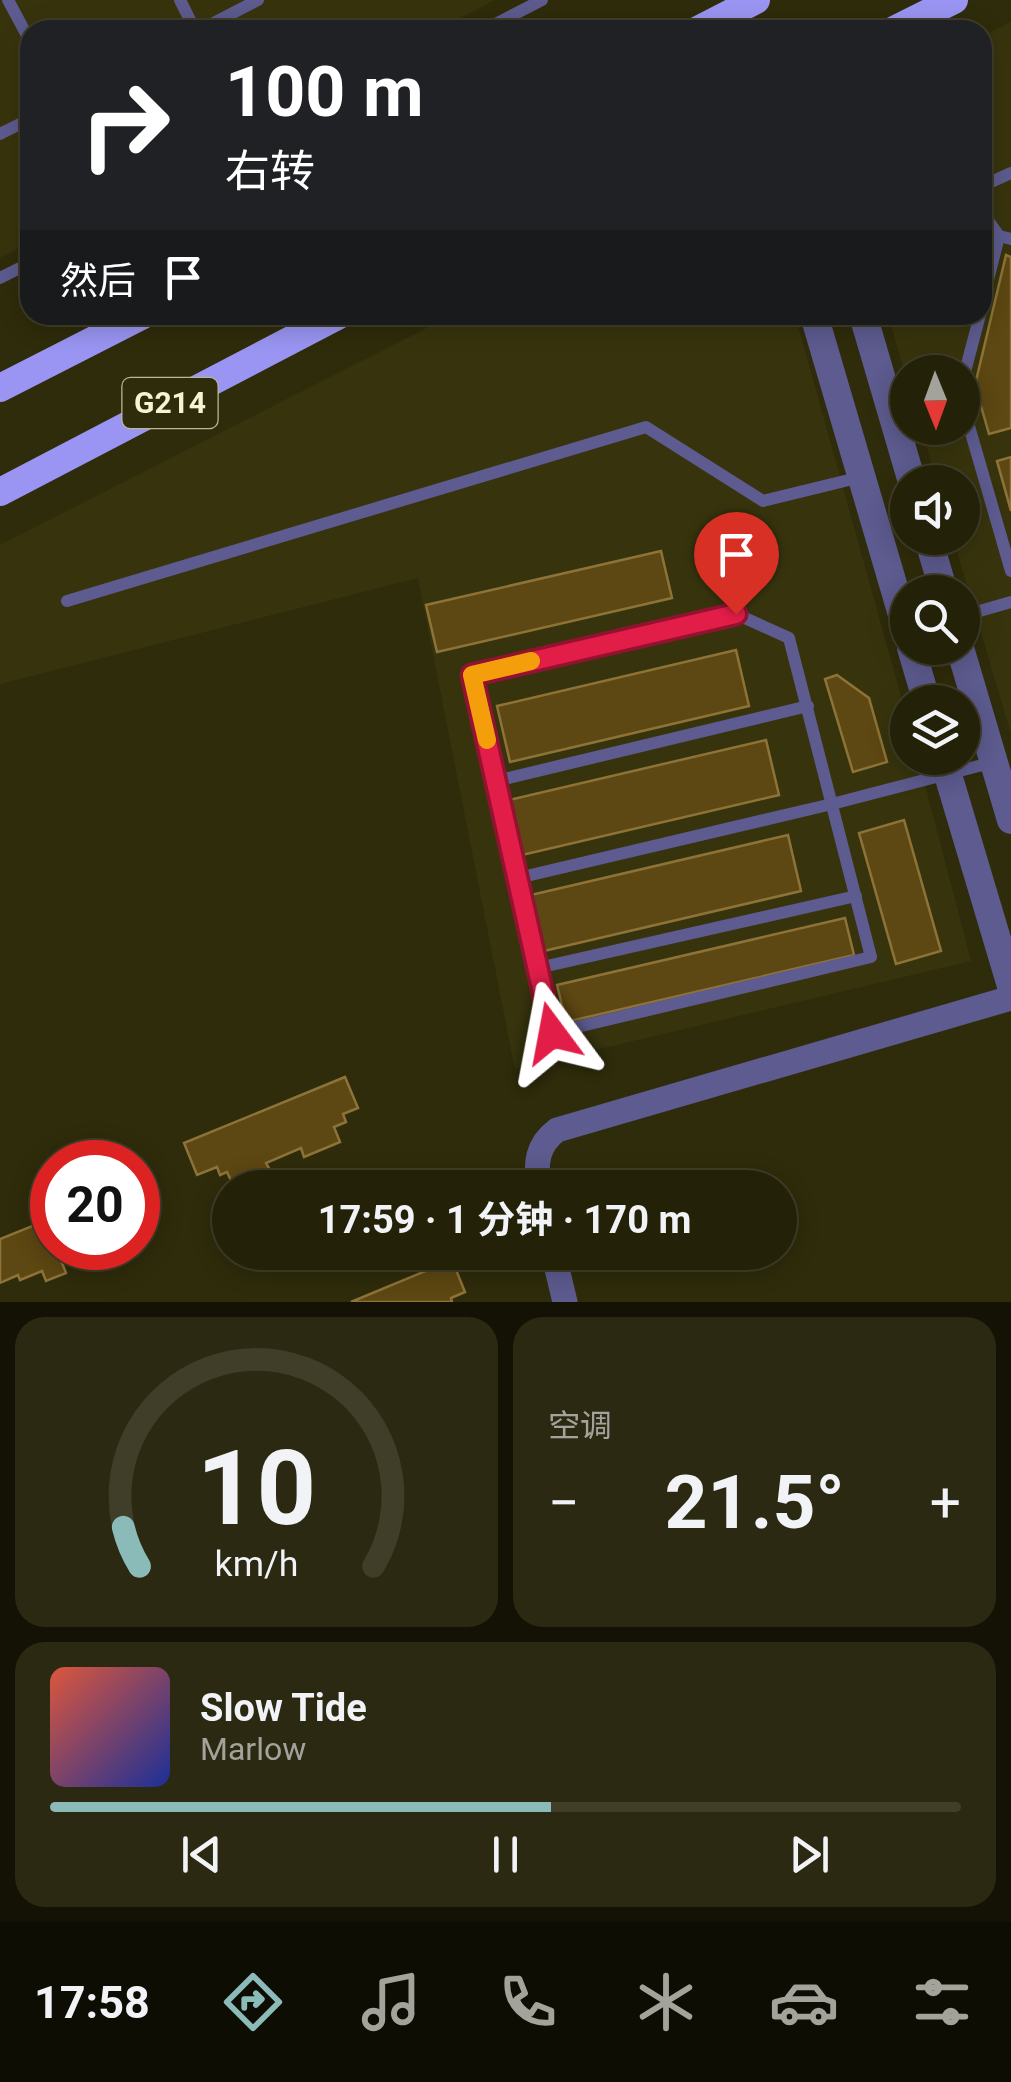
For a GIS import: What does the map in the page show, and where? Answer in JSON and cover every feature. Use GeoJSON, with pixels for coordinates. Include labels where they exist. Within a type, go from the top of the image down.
{"type":"FeatureCollection","features":[{"type":"Feature","properties":{"kind":"highway"},"geometry":{"type":"LineString","coordinates":[[717,20],[756,0]]}},
{"type":"Feature","properties":{"kind":"highway"},"geometry":{"type":"LineString","coordinates":[[914,20],[954,0]]}},
{"type":"Feature","properties":{"kind":"highway","name":"G214"},"geometry":{"type":"LineString","coordinates":[[0,388],[123,325]]}},
{"type":"Feature","properties":{"kind":"highway","name":"G214"},"geometry":{"type":"LineString","coordinates":[[0,492],[320,325]]}},
{"type":"Feature","properties":{"kind":"street"},"geometry":{"type":"LineString","coordinates":[[817,325],[890,575]]}},
{"type":"Feature","properties":{"kind":"street"},"geometry":{"type":"LineString","coordinates":[[866,325],[907,465]]}},
{"type":"Feature","properties":{"kind":"street"},"geometry":{"type":"LineString","coordinates":[[965,665],[1011,820]]}},
{"type":"Feature","properties":{"kind":"street"},"geometry":{"type":"LineString","coordinates":[[949,775],[1011,986]]}},
{"type":"Feature","properties":{"kind":"street"},"geometry":{"type":"LineString","coordinates":[[538,1170],[543,1143],[570,1124],[1011,998]]}},
{"type":"Feature","properties":{"kind":"street"},"geometry":{"type":"LineString","coordinates":[[558,1270],[566,1302]]}},
{"type":"Feature","properties":{"kind":"lane"},"geometry":{"type":"LineString","coordinates":[[8,0],[20,22]]}},
{"type":"Feature","properties":{"kind":"lane"},"geometry":{"type":"LineString","coordinates":[[218,20],[258,0]]}},
{"type":"Feature","properties":{"kind":"lane"},"geometry":{"type":"LineString","coordinates":[[503,20],[536,2]]}},
{"type":"Feature","properties":{"kind":"lane"},"geometry":{"type":"LineString","coordinates":[[992,275],[1005,238]]}},
{"type":"Feature","properties":{"kind":"lane"},"geometry":{"type":"LineString","coordinates":[[969,355],[977,325]]}},
{"type":"Feature","properties":{"kind":"lane"},"geometry":{"type":"LineString","coordinates":[[67,601],[646,427],[763,501],[861,477]]}},
{"type":"Feature","properties":{"kind":"lane"},"geometry":{"type":"LineString","coordinates":[[974,445],[1011,571]]}},
{"type":"Feature","properties":{"kind":"lane"},"geometry":{"type":"LineString","coordinates":[[980,611],[1011,602]]}},
{"type":"Feature","properties":{"kind":"lane"},"geometry":{"type":"LineString","coordinates":[[736,614],[789,638],[808,706],[871,957],[552,1033],[472,675],[736,614]]}},
{"type":"Feature","properties":{"kind":"lane"},"geometry":{"type":"LineString","coordinates":[[496,781],[808,706]]}},
{"type":"Feature","properties":{"kind":"lane"},"geometry":{"type":"LineString","coordinates":[[980,763],[994,762]]}},
{"type":"Feature","properties":{"kind":"lane"},"geometry":{"type":"LineString","coordinates":[[518,878],[832,804],[919,775]]}},
{"type":"Feature","properties":{"kind":"lane"},"geometry":{"type":"LineString","coordinates":[[538,968],[856,896]]}},
{"type":"Feature","properties":{"kind":"shaded area"},"geometry":{"type":"Polygon","coordinates":[[[0,0],[495,0],[456,20],[20,20],[20,247],[0,258],[0,0]]]}},
{"type":"Feature","properties":{"kind":"shaded area"},"geometry":{"type":"Polygon","coordinates":[[[1011,22],[1011,734],[980,629],[980,575],[964,575],[958,555],[980,555],[980,465],[932,465],[926,445],[980,445],[980,355],[900,355],[891,325],[992,325],[992,32],[1011,22]]]}},
{"type":"Feature","properties":{"kind":"shaded area"},"geometry":{"type":"Polygon","coordinates":[[[432,325],[798,325],[898,685],[890,685],[890,775],[922,775],[971,961],[515,1069],[418,578],[0,684],[0,545],[432,325]]]}},
{"type":"Feature","properties":{"kind":"building"},"geometry":{"type":"Polygon","coordinates":[[[1006,255],[1011,257],[1011,428],[989,434],[980,402],[980,364],[1006,255]]]}},
{"type":"Feature","properties":{"kind":"building"},"geometry":{"type":"Polygon","coordinates":[[[1011,457],[1011,511],[997,461],[1011,457]]]}},
{"type":"Feature","properties":{"kind":"building"},"geometry":{"type":"Polygon","coordinates":[[[661,551],[672,598],[437,652],[426,605],[661,551]]]}},
{"type":"Feature","properties":{"kind":"building"},"geometry":{"type":"Polygon","coordinates":[[[736,650],[749,706],[510,762],[497,706],[736,650]]]}},
{"type":"Feature","properties":{"kind":"building"},"geometry":{"type":"Polygon","coordinates":[[[837,675],[869,698],[887,762],[853,772],[825,679],[837,675]]]}},
{"type":"Feature","properties":{"kind":"building"},"geometry":{"type":"Polygon","coordinates":[[[766,740],[779,795],[522,855],[509,800],[766,740]]]}},
{"type":"Feature","properties":{"kind":"building"},"geometry":{"type":"Polygon","coordinates":[[[904,820],[941,951],[896,964],[859,833],[904,820]]]}},
{"type":"Feature","properties":{"kind":"building"},"geometry":{"type":"Polygon","coordinates":[[[788,835],[801,891],[544,951],[531,895],[788,835]]]}},
{"type":"Feature","properties":{"kind":"building"},"geometry":{"type":"Polygon","coordinates":[[[845,918],[854,955],[566,1022],[557,985],[845,918]]]}},
{"type":"Feature","properties":{"kind":"building"},"geometry":{"type":"Polygon","coordinates":[[[345,1077],[358,1108],[343,1114],[346,1122],[334,1127],[340,1142],[304,1157],[301,1148],[266,1163],[270,1170],[217,1167],[197,1175],[184,1143],[345,1077]]]}},
{"type":"Feature","properties":{"kind":"building"},"geometry":{"type":"Polygon","coordinates":[[[30,1227],[30,1270],[65,1270],[66,1273],[46,1281],[42,1271],[0,1283],[0,1239],[30,1227]]]}},
{"type":"Feature","properties":{"kind":"building"},"geometry":{"type":"Polygon","coordinates":[[[428,1270],[456,1270],[465,1292],[451,1298],[452,1302],[351,1302],[428,1270]]]}},
{"type":"Feature","properties":{"kind":"slow traffic"},"geometry":{"type":"LineString","coordinates":[[487,740],[472,675],[531,661]]}},
{"type":"Feature","properties":{"kind":"route"},"geometry":{"type":"LineString","coordinates":[[552,1033],[472,675],[736,614]]}}]}
